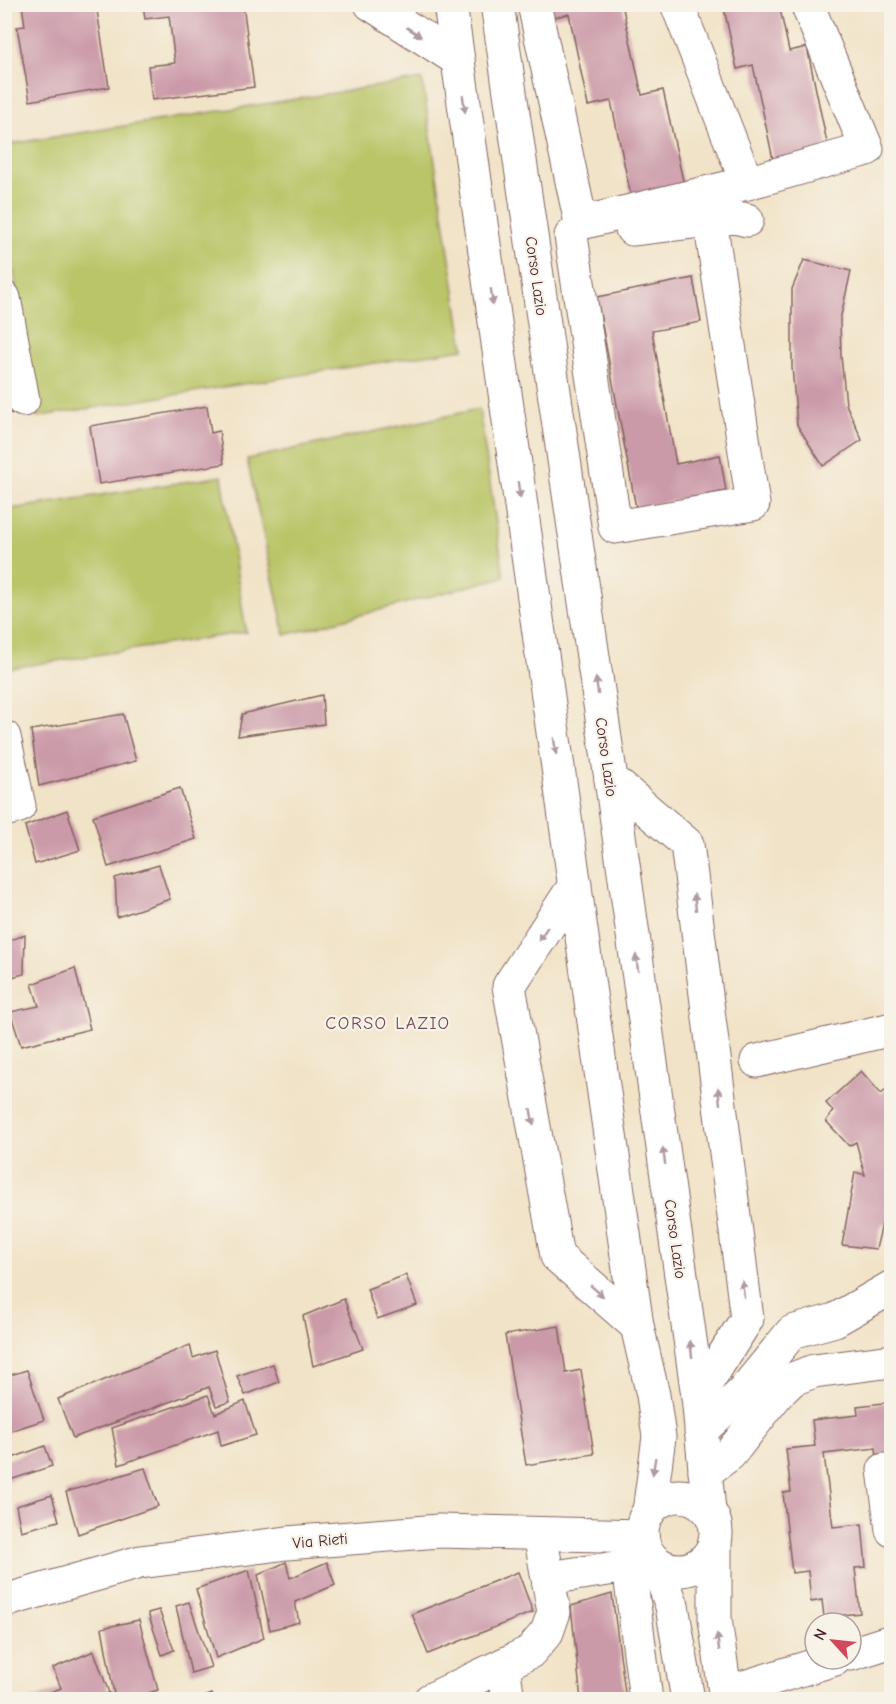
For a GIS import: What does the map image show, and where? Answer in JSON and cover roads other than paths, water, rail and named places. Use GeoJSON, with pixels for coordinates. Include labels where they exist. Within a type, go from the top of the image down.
{"type":"FeatureCollection","features":[{"type":"Feature","properties":{"kind":"street"},"geometry":{"type":"LineString","coordinates":[[371,4],[458,60]]}},
{"type":"Feature","properties":{"kind":"street"},"geometry":{"type":"LineString","coordinates":[[450,4],[637,1326],[653,1395],[659,1437],[649,1537],[672,1606],[688,1700]]}},
{"type":"Feature","properties":{"kind":"street","name":"Corso Lazio"},"geometry":{"type":"LineString","coordinates":[[497,4],[611,779],[698,1396],[712,1526],[715,1619],[734,1697]]}},
{"type":"Feature","properties":{"kind":"street"},"geometry":{"type":"LineString","coordinates":[[534,4],[581,223],[747,183],[867,149],[807,4]]}},
{"type":"Feature","properties":{"kind":"street"},"geometry":{"type":"LineString","coordinates":[[677,4],[747,183]]}},
{"type":"Feature","properties":{"kind":"street"},"geometry":{"type":"LineString","coordinates":[[532,240],[734,217],[747,219]]}},
{"type":"Feature","properties":{"kind":"street"},"geometry":{"type":"LineString","coordinates":[[571,236],[615,527],[753,504],[710,220]]}},
{"type":"Feature","properties":{"kind":"street"},"geometry":{"type":"LineString","coordinates":[[4,298],[23,400]]}},
{"type":"Feature","properties":{"kind":"street"},"geometry":{"type":"LineString","coordinates":[[4,737],[19,806],[4,810]]}},
{"type":"Feature","properties":{"kind":"street"},"geometry":{"type":"LineString","coordinates":[[611,779],[687,844],[747,1319],[698,1396]]}},
{"type":"Feature","properties":{"kind":"street"},"geometry":{"type":"LineString","coordinates":[[575,885],[509,986],[557,1256],[637,1326]]}},
{"type":"Feature","properties":{"kind":"street"},"geometry":{"type":"LineString","coordinates":[[758,1060],[891,1029]]}},
{"type":"Feature","properties":{"kind":"street"},"geometry":{"type":"LineString","coordinates":[[701,1431],[743,1392],[792,1332],[835,1320],[891,1287]]}},
{"type":"Feature","properties":{"kind":"street"},"geometry":{"type":"LineString","coordinates":[[705,1472],[730,1454],[778,1393],[793,1379],[814,1371],[891,1361]]}},
{"type":"Feature","properties":{"kind":"street"},"geometry":{"type":"LineString","coordinates":[[884,1470],[891,1530]]}},
{"type":"Feature","properties":{"kind":"street"},"geometry":{"type":"LineString","coordinates":[[679,1496],[701,1503],[712,1526],[711,1552],[703,1562],[692,1568],[667,1569],[649,1537],[657,1503],[667,1498],[679,1496]]}},
{"type":"Feature","properties":{"kind":"street","name":"Via Rieti"},"geometry":{"type":"LineString","coordinates":[[4,1602],[140,1562],[287,1543],[440,1531],[649,1537]]}},
{"type":"Feature","properties":{"kind":"street"},"geometry":{"type":"LineString","coordinates":[[430,1700],[530,1652],[548,1632],[554,1612],[540,1534]]}},
{"type":"Feature","properties":{"kind":"street"},"geometry":{"type":"LineString","coordinates":[[548,1578],[628,1566],[646,1700]]}},
{"type":"Feature","properties":{"kind":"street"},"geometry":{"type":"LineString","coordinates":[[863,1650],[891,1641]]}},
{"type":"Feature","properties":{"kind":"street"},"geometry":{"type":"LineString","coordinates":[[503,1665],[508,1700]]}},
{"type":"Feature","properties":{"kind":"street"},"geometry":{"type":"LineString","coordinates":[[734,1697],[803,1671]]}},
{"type":"Feature","properties":{"kind":"district","name":"CORSO LAZIO"},"geometry":{"type":"Point","coordinates":[388,1023]}}]}
